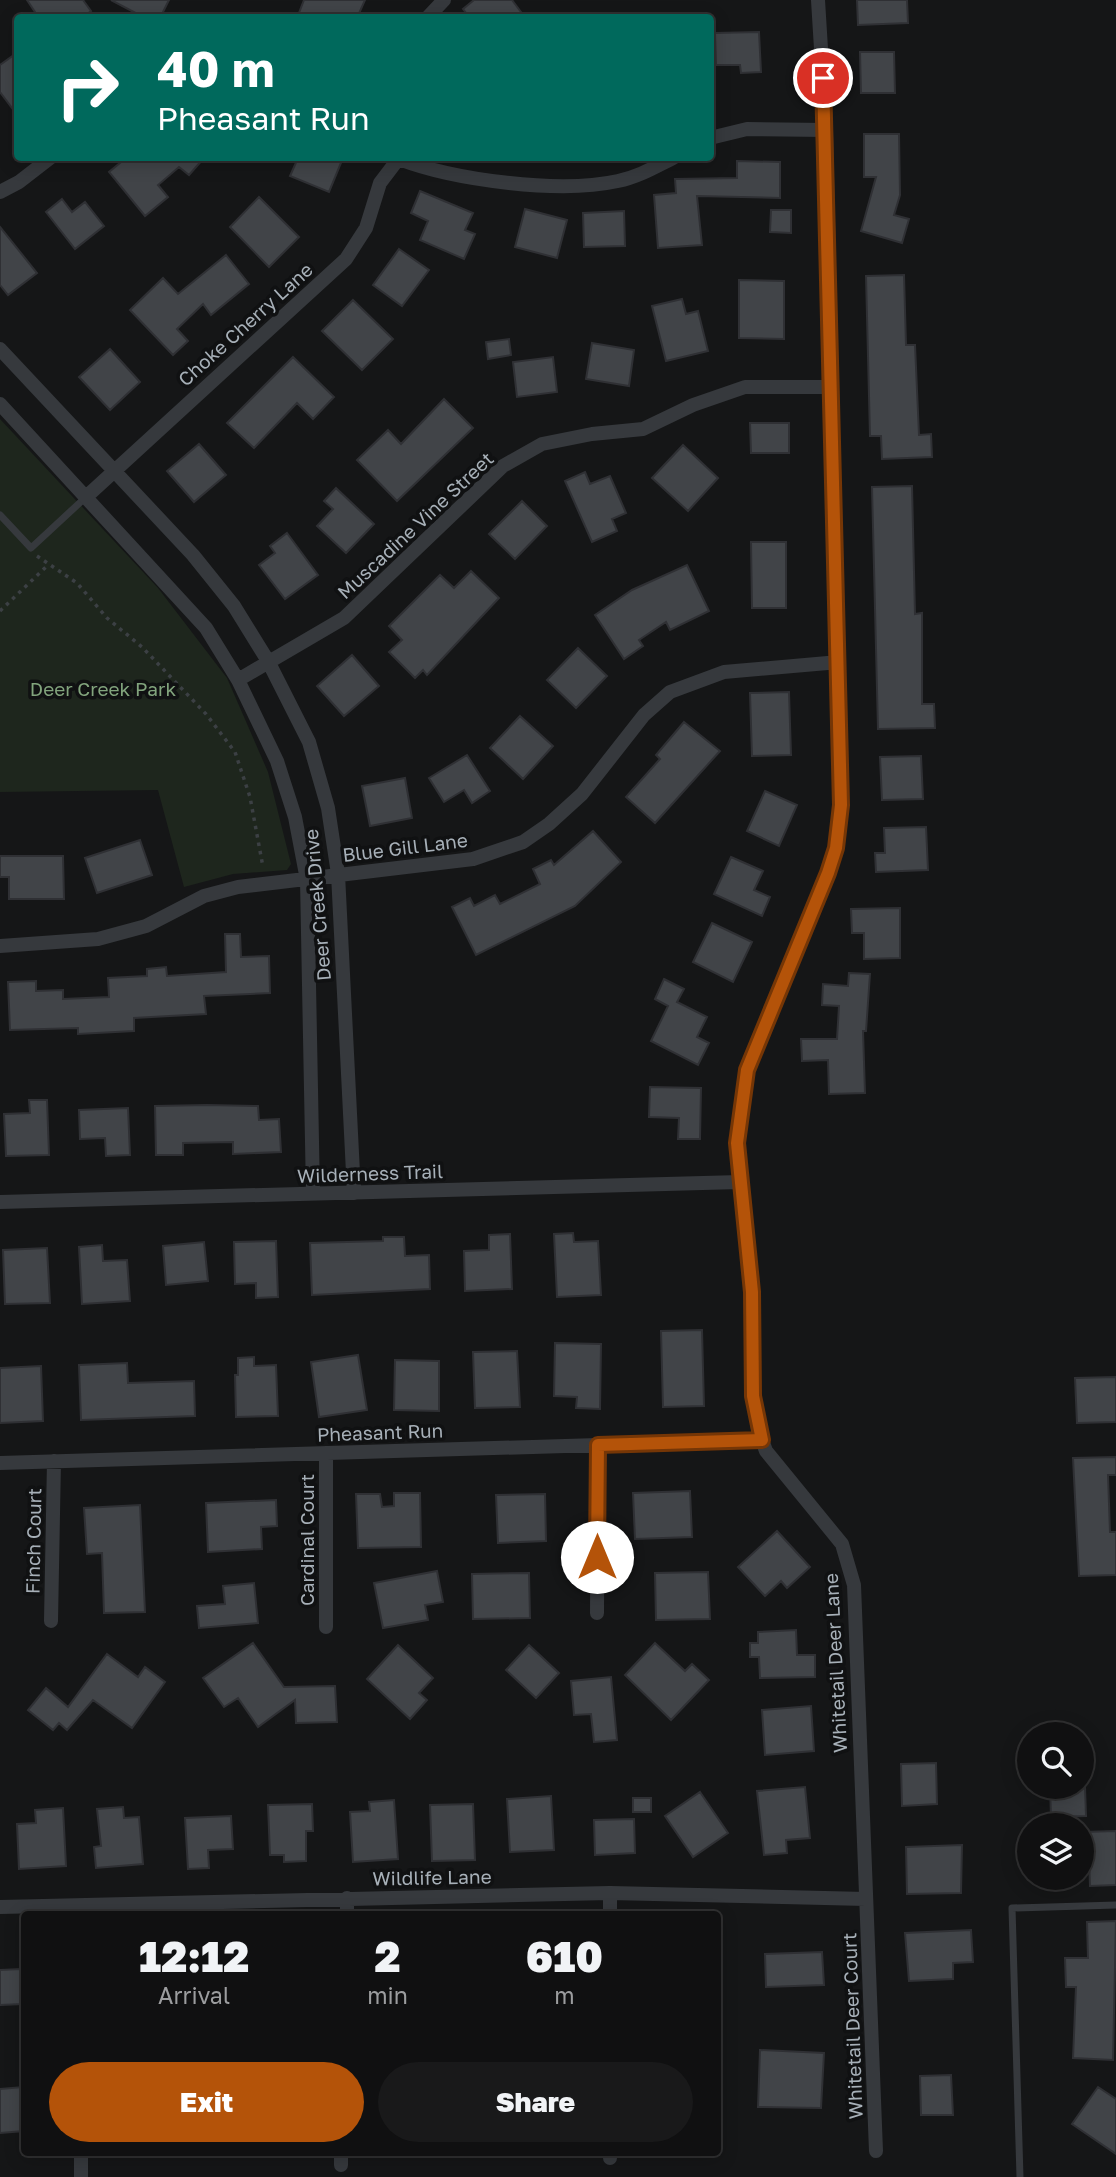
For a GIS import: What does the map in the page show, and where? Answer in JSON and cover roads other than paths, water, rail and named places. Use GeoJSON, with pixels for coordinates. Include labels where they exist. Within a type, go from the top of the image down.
{"type":"FeatureCollection","features":[{"type":"Feature","properties":{"kind":"street"},"geometry":{"type":"LineString","coordinates":[[431,14],[444,0]]}},
{"type":"Feature","properties":{"kind":"street"},"geometry":{"type":"LineString","coordinates":[[714,137],[747,130],[826,130],[818,0]]}},
{"type":"Feature","properties":{"kind":"street","name":"Whitetail Deer Lane"},"geometry":{"type":"LineString","coordinates":[[826,130],[841,805],[836,848],[747,1070],[737,1143],[752,1292],[753,1396],[762,1440],[766,1451],[842,1544],[851,1567],[866,1899]]}},
{"type":"Feature","properties":{"kind":"street"},"geometry":{"type":"LineString","coordinates":[[0,192],[46,161]]}},
{"type":"Feature","properties":{"kind":"street","name":"Choke Cherry Lane"},"geometry":{"type":"LineString","coordinates":[[86,496],[346,259],[366,228],[380,183],[397,161]]}},
{"type":"Feature","properties":{"kind":"street"},"geometry":{"type":"LineString","coordinates":[[406,161],[429,171],[558,186],[616,182],[638,176],[667,161]]}},
{"type":"Feature","properties":{"kind":"street","name":"Deer Creek Drive"},"geometry":{"type":"LineString","coordinates":[[0,349],[193,555],[234,606],[268,661],[309,742],[328,808],[338,874],[354,1193]]}},
{"type":"Feature","properties":{"kind":"street","name":"Muscadine Vine Street"},"geometry":{"type":"LineString","coordinates":[[238,680],[344,618],[503,466],[542,444],[592,434],[643,429],[693,405],[745,387],[832,387]]}},
{"type":"Feature","properties":{"kind":"street","name":"Deer Creek Drive"},"geometry":{"type":"LineString","coordinates":[[2,409],[86,496],[206,628],[238,680],[277,761],[295,817],[307,880],[313,1194]]}},
{"type":"Feature","properties":{"kind":"street","name":"Blue Gill Lane"},"geometry":{"type":"LineString","coordinates":[[0,946],[98,939],[146,926],[204,896],[238,887],[473,859],[523,842],[549,824],[582,794],[644,715],[670,692],[724,672],[839,662]]}},
{"type":"Feature","properties":{"kind":"street","name":"Wilderness Trail"},"geometry":{"type":"LineString","coordinates":[[0,1202],[740,1182]]}},
{"type":"Feature","properties":{"kind":"street","name":"Pheasant Run"},"geometry":{"type":"LineString","coordinates":[[0,1463],[762,1440]]}},
{"type":"Feature","properties":{"kind":"street"},"geometry":{"type":"LineString","coordinates":[[597,1613],[598,1445]]}},
{"type":"Feature","properties":{"kind":"street","name":"Cardinal Court"},"geometry":{"type":"LineString","coordinates":[[326,1453],[326,1627]]}},
{"type":"Feature","properties":{"kind":"street","name":"Finch Court"},"geometry":{"type":"LineString","coordinates":[[51,1620],[54,1461]]}},
{"type":"Feature","properties":{"kind":"street"},"geometry":{"type":"LineString","coordinates":[[610,1893],[610,1911]]}},
{"type":"Feature","properties":{"kind":"street","name":"Wildlife Lane"},"geometry":{"type":"LineString","coordinates":[[0,1907],[81,1910],[347,1898],[610,1893],[866,1899]]}},
{"type":"Feature","properties":{"kind":"street"},"geometry":{"type":"LineString","coordinates":[[347,1898],[347,1911]]}},
{"type":"Feature","properties":{"kind":"street","name":"Whitetail Deer Court"},"geometry":{"type":"LineString","coordinates":[[866,1899],[876,2151]]}},
{"type":"Feature","properties":{"kind":"street"},"geometry":{"type":"LineString","coordinates":[[81,2156],[81,2177]]}},
{"type":"Feature","properties":{"kind":"lane"},"geometry":{"type":"LineString","coordinates":[[0,515],[31,548],[86,496]]}},
{"type":"Feature","properties":{"kind":"lane"},"geometry":{"type":"LineString","coordinates":[[1020,2177],[1012,1908],[1116,1905]]}},
{"type":"Feature","properties":{"kind":"park label","name":"Deer Creek Park"},"geometry":{"type":"Point","coordinates":[103,688]}}]}
